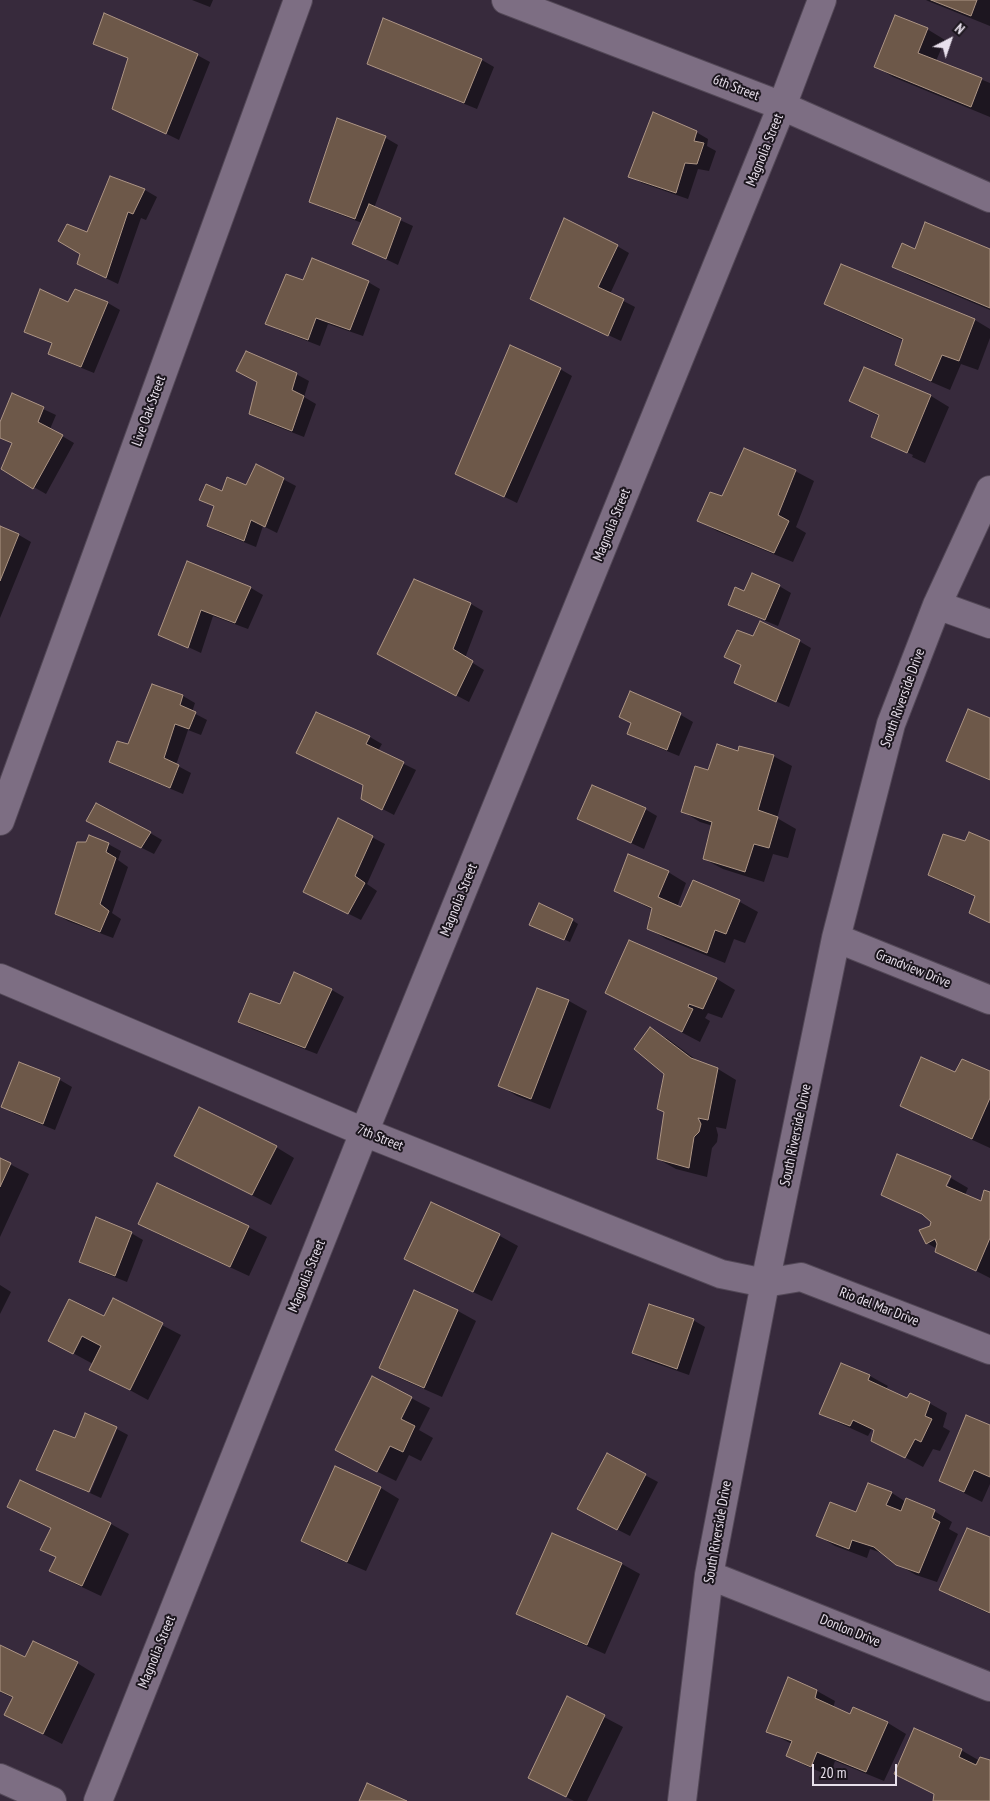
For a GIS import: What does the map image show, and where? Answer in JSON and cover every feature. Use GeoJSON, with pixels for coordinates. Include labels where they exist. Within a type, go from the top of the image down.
{"type":"FeatureCollection","features":[{"type":"Feature","properties":{"kind":"street","name":"Live Oak Street"},"geometry":{"type":"LineString","coordinates":[[0,821],[298,0]]}},
{"type":"Feature","properties":{"kind":"street","name":"6th Street"},"geometry":{"type":"LineString","coordinates":[[506,0],[782,106],[990,198]]}},
{"type":"Feature","properties":{"kind":"street","name":"Magnolia Street"},"geometry":{"type":"LineString","coordinates":[[98,1801],[364,1132],[782,106],[822,0]]}},
{"type":"Feature","properties":{"kind":"street","name":"South Riverside Drive"},"geometry":{"type":"LineString","coordinates":[[682,1801],[709,1575],[765,1283],[836,938],[891,724],[938,605],[990,490]]}},
{"type":"Feature","properties":{"kind":"street"},"geometry":{"type":"LineString","coordinates":[[938,605],[990,624]]}},
{"type":"Feature","properties":{"kind":"street","name":"Grandview Drive"},"geometry":{"type":"LineString","coordinates":[[836,938],[990,1000]]}},
{"type":"Feature","properties":{"kind":"street","name":"7th Street"},"geometry":{"type":"LineString","coordinates":[[0,978],[364,1132],[721,1274],[765,1283]]}},
{"type":"Feature","properties":{"kind":"street","name":"Rio del Mar Drive"},"geometry":{"type":"LineString","coordinates":[[765,1283],[801,1277],[990,1350]]}},
{"type":"Feature","properties":{"kind":"street","name":"Donlon Drive"},"geometry":{"type":"LineString","coordinates":[[709,1575],[990,1687]]}},
{"type":"Feature","properties":{"kind":"street"},"geometry":{"type":"LineString","coordinates":[[0,1778],[52,1801]]}},
{"type":"Feature","properties":{"kind":"building"},"geometry":{"type":"Polygon","coordinates":[[[931,0],[977,0],[971,16],[931,0]]]}},
{"type":"Feature","properties":{"kind":"building"},"geometry":{"type":"Polygon","coordinates":[[[104,13],[198,54],[166,134],[112,109],[128,58],[93,44],[104,13]]]}},
{"type":"Feature","properties":{"kind":"building"},"geometry":{"type":"Polygon","coordinates":[[[895,15],[928,28],[918,53],[982,78],[971,107],[874,67],[895,15]]]}},
{"type":"Feature","properties":{"kind":"building"},"geometry":{"type":"Polygon","coordinates":[[[383,18],[482,59],[464,103],[367,64],[383,18]]]}},
{"type":"Feature","properties":{"kind":"building"},"geometry":{"type":"Polygon","coordinates":[[[653,112],[697,131],[694,141],[704,143],[697,164],[685,163],[676,193],[628,177],[653,112]]]}},
{"type":"Feature","properties":{"kind":"building"},"geometry":{"type":"Polygon","coordinates":[[[337,118],[386,136],[355,219],[309,202],[337,118]]]}},
{"type":"Feature","properties":{"kind":"building"},"geometry":{"type":"Polygon","coordinates":[[[110,176],[145,189],[133,214],[128,212],[106,278],[77,264],[80,254],[58,241],[67,224],[87,232],[110,176]]]}},
{"type":"Feature","properties":{"kind":"building"},"geometry":{"type":"Polygon","coordinates":[[[369,204],[401,218],[386,259],[352,244],[369,204]]]}},
{"type":"Feature","properties":{"kind":"building"},"geometry":{"type":"Polygon","coordinates":[[[564,218],[618,245],[598,287],[624,299],[608,336],[530,299],[564,218]]]}},
{"type":"Feature","properties":{"kind":"building"},"geometry":{"type":"Polygon","coordinates":[[[925,222],[990,249],[990,308],[892,267],[902,243],[915,249],[925,222]]]}},
{"type":"Feature","properties":{"kind":"building"},"geometry":{"type":"Polygon","coordinates":[[[312,258],[369,281],[350,330],[316,318],[308,340],[265,324],[286,274],[303,280],[312,258]]]}},
{"type":"Feature","properties":{"kind":"building"},"geometry":{"type":"Polygon","coordinates":[[[841,264],[975,319],[959,361],[942,355],[931,381],[895,365],[903,339],[824,304],[841,264]]]}},
{"type":"Feature","properties":{"kind":"building"},"geometry":{"type":"Polygon","coordinates":[[[40,289],[68,302],[75,289],[108,302],[81,367],[48,354],[52,343],[24,332],[40,289]]]}},
{"type":"Feature","properties":{"kind":"building"},"geometry":{"type":"Polygon","coordinates":[[[510,345],[561,368],[504,497],[455,474],[510,345]]]}},
{"type":"Feature","properties":{"kind":"building"},"geometry":{"type":"Polygon","coordinates":[[[246,351],[297,373],[292,390],[304,396],[292,431],[249,414],[257,382],[236,371],[246,351]]]}},
{"type":"Feature","properties":{"kind":"building"},"geometry":{"type":"Polygon","coordinates":[[[864,367],[931,395],[907,453],[871,437],[879,415],[849,401],[864,367]]]}},
{"type":"Feature","properties":{"kind":"building"},"geometry":{"type":"Polygon","coordinates":[[[12,393],[44,407],[38,422],[63,435],[33,489],[1,469],[12,443],[0,438],[0,422],[12,393]]]}},
{"type":"Feature","properties":{"kind":"building"},"geometry":{"type":"Polygon","coordinates":[[[744,448],[796,470],[778,515],[789,521],[774,553],[697,521],[710,492],[722,496],[744,448]]]}},
{"type":"Feature","properties":{"kind":"building"},"geometry":{"type":"Polygon","coordinates":[[[256,464],[284,478],[265,527],[251,520],[244,541],[207,526],[214,506],[199,500],[206,484],[222,491],[227,477],[246,485],[256,464]]]}},
{"type":"Feature","properties":{"kind":"building"},"geometry":{"type":"Polygon","coordinates":[[[0,526],[19,534],[0,581],[0,526]]]}},
{"type":"Feature","properties":{"kind":"building"},"geometry":{"type":"Polygon","coordinates":[[[187,561],[251,587],[235,623],[201,610],[188,648],[158,635],[187,561]]]}},
{"type":"Feature","properties":{"kind":"building"},"geometry":{"type":"Polygon","coordinates":[[[752,573],[780,585],[765,620],[728,605],[735,587],[744,591],[752,573]]]}},
{"type":"Feature","properties":{"kind":"building"},"geometry":{"type":"Polygon","coordinates":[[[414,579],[471,603],[453,649],[473,661],[456,696],[377,654],[414,579]]]}},
{"type":"Feature","properties":{"kind":"building"},"geometry":{"type":"Polygon","coordinates":[[[760,621],[800,640],[776,702],[734,683],[741,665],[724,657],[737,630],[753,636],[760,621]]]}},
{"type":"Feature","properties":{"kind":"building"},"geometry":{"type":"Polygon","coordinates":[[[152,684],[183,695],[180,705],[196,712],[189,729],[175,724],[164,758],[179,765],[170,788],[109,762],[117,741],[128,744],[152,684]]]}},
{"type":"Feature","properties":{"kind":"building"},"geometry":{"type":"Polygon","coordinates":[[[630,691],[681,713],[667,750],[627,734],[631,723],[619,717],[630,691]]]}},
{"type":"Feature","properties":{"kind":"building"},"geometry":{"type":"Polygon","coordinates":[[[968,709],[990,718],[990,780],[946,761],[968,709]]]}},
{"type":"Feature","properties":{"kind":"building"},"geometry":{"type":"Polygon","coordinates":[[[316,712],[370,736],[366,744],[404,762],[382,810],[361,799],[363,785],[296,753],[316,712]]]}},
{"type":"Feature","properties":{"kind":"building"},"geometry":{"type":"Polygon","coordinates":[[[717,744],[738,751],[739,746],[774,755],[758,810],[778,817],[769,848],[754,844],[745,872],[703,859],[712,822],[681,812],[695,766],[708,770],[717,744]]]}},
{"type":"Feature","properties":{"kind":"building"},"geometry":{"type":"Polygon","coordinates":[[[592,785],[646,808],[631,843],[577,819],[592,785]]]}},
{"type":"Feature","properties":{"kind":"building"},"geometry":{"type":"Polygon","coordinates":[[[96,803],[151,832],[141,848],[86,821],[96,803]]]}},
{"type":"Feature","properties":{"kind":"building"},"geometry":{"type":"Polygon","coordinates":[[[338,818],[373,836],[355,876],[365,883],[348,914],[303,892],[338,818]]]}},
{"type":"Feature","properties":{"kind":"building"},"geometry":{"type":"Polygon","coordinates":[[[969,832],[990,841],[990,923],[969,913],[975,896],[928,875],[943,834],[965,841],[969,832]]]}},
{"type":"Feature","properties":{"kind":"building"},"geometry":{"type":"Polygon","coordinates":[[[89,835],[109,843],[106,852],[116,858],[100,904],[109,911],[100,932],[55,914],[77,842],[86,842],[89,835]]]}},
{"type":"Feature","properties":{"kind":"building"},"geometry":{"type":"Polygon","coordinates":[[[628,854],[669,871],[658,897],[681,907],[693,880],[740,900],[726,934],[715,930],[707,953],[647,929],[652,908],[614,891],[628,854]]]}},
{"type":"Feature","properties":{"kind":"building"},"geometry":{"type":"Polygon","coordinates":[[[539,903],[573,919],[564,940],[529,925],[539,903]]]}},
{"type":"Feature","properties":{"kind":"building"},"geometry":{"type":"Polygon","coordinates":[[[629,940],[717,978],[703,1009],[689,1004],[688,1007],[693,1009],[682,1032],[605,993],[629,940]]]}},
{"type":"Feature","properties":{"kind":"building"},"geometry":{"type":"Polygon","coordinates":[[[294,972],[332,989],[305,1048],[238,1022],[250,993],[280,1004],[294,972]]]}},
{"type":"Feature","properties":{"kind":"building"},"geometry":{"type":"Polygon","coordinates":[[[537,988],[569,1000],[531,1099],[498,1086],[537,988]]]}},
{"type":"Feature","properties":{"kind":"building"},"geometry":{"type":"Polygon","coordinates":[[[650,1027],[691,1058],[718,1068],[708,1120],[698,1118],[701,1124],[699,1132],[694,1137],[689,1168],[657,1159],[664,1112],[657,1109],[664,1074],[634,1049],[650,1027]]]}},
{"type":"Feature","properties":{"kind":"building"},"geometry":{"type":"Polygon","coordinates":[[[921,1057],[955,1072],[962,1059],[990,1071],[990,1098],[972,1139],[900,1106],[921,1057]]]}},
{"type":"Feature","properties":{"kind":"building"},"geometry":{"type":"Polygon","coordinates":[[[19,1062],[60,1078],[43,1124],[1,1107],[19,1062]]]}},
{"type":"Feature","properties":{"kind":"building"},"geometry":{"type":"Polygon","coordinates":[[[199,1107],[277,1146],[252,1195],[174,1156],[199,1107]]]}},
{"type":"Feature","properties":{"kind":"building"},"geometry":{"type":"Polygon","coordinates":[[[897,1154],[951,1176],[946,1186],[981,1201],[984,1190],[990,1192],[990,1238],[976,1271],[935,1252],[937,1244],[935,1239],[926,1244],[919,1230],[930,1226],[931,1222],[922,1214],[881,1195],[897,1154]]]}},
{"type":"Feature","properties":{"kind":"building"},"geometry":{"type":"Polygon","coordinates":[[[0,1158],[11,1163],[0,1187],[0,1158]]]}},
{"type":"Feature","properties":{"kind":"building"},"geometry":{"type":"Polygon","coordinates":[[[157,1183],[249,1226],[230,1267],[138,1224],[157,1183]]]}},
{"type":"Feature","properties":{"kind":"building"},"geometry":{"type":"Polygon","coordinates":[[[431,1202],[500,1234],[473,1292],[404,1259],[431,1202]]]}},
{"type":"Feature","properties":{"kind":"building"},"geometry":{"type":"Polygon","coordinates":[[[96,1217],[132,1232],[115,1276],[79,1262],[96,1217]]]}},
{"type":"Feature","properties":{"kind":"building"},"geometry":{"type":"Polygon","coordinates":[[[414,1290],[458,1310],[424,1388],[379,1368],[414,1290]]]}},
{"type":"Feature","properties":{"kind":"building"},"geometry":{"type":"Polygon","coordinates":[[[113,1298],[163,1323],[130,1390],[89,1370],[101,1346],[82,1336],[73,1354],[48,1341],[69,1299],[104,1316],[113,1298]]]}},
{"type":"Feature","properties":{"kind":"building"},"geometry":{"type":"Polygon","coordinates":[[[649,1304],[694,1319],[677,1369],[632,1353],[649,1304]]]}},
{"type":"Feature","properties":{"kind":"building"},"geometry":{"type":"Polygon","coordinates":[[[841,1363],[870,1375],[868,1380],[907,1398],[910,1393],[930,1402],[925,1416],[932,1419],[921,1442],[915,1439],[905,1458],[871,1441],[874,1430],[853,1420],[850,1426],[819,1414],[841,1363]]]}},
{"type":"Feature","properties":{"kind":"building"},"geometry":{"type":"Polygon","coordinates":[[[372,1376],[412,1397],[401,1419],[415,1426],[403,1452],[390,1446],[377,1472],[335,1450],[372,1376]]]}},
{"type":"Feature","properties":{"kind":"building"},"geometry":{"type":"Polygon","coordinates":[[[85,1413],[117,1427],[89,1492],[36,1470],[54,1430],[75,1438],[85,1413]]]}},
{"type":"Feature","properties":{"kind":"building"},"geometry":{"type":"Polygon","coordinates":[[[966,1415],[990,1425],[990,1477],[974,1470],[964,1492],[939,1481],[966,1415]]]}},
{"type":"Feature","properties":{"kind":"building"},"geometry":{"type":"Polygon","coordinates":[[[607,1453],[646,1474],[617,1530],[577,1509],[607,1453]]]}},
{"type":"Feature","properties":{"kind":"building"},"geometry":{"type":"Polygon","coordinates":[[[335,1466],[381,1487],[347,1562],[301,1541],[335,1466]]]}},
{"type":"Feature","properties":{"kind":"building"},"geometry":{"type":"Polygon","coordinates":[[[20,1480],[111,1523],[82,1586],[49,1571],[56,1557],[40,1550],[51,1528],[7,1507],[20,1480]]]}},
{"type":"Feature","properties":{"kind":"building"},"geometry":{"type":"Polygon","coordinates":[[[868,1483],[892,1492],[886,1505],[901,1511],[906,1498],[935,1510],[932,1518],[940,1522],[919,1573],[896,1565],[874,1547],[852,1540],[849,1549],[816,1536],[830,1502],[856,1512],[868,1483]]]}},
{"type":"Feature","properties":{"kind":"building"},"geometry":{"type":"Polygon","coordinates":[[[967,1528],[990,1537],[990,1613],[939,1590],[967,1528]]]}},
{"type":"Feature","properties":{"kind":"building"},"geometry":{"type":"Polygon","coordinates":[[[552,1533],[622,1563],[587,1645],[516,1614],[552,1533]]]}},
{"type":"Feature","properties":{"kind":"building"},"geometry":{"type":"Polygon","coordinates":[[[33,1641],[78,1662],[43,1734],[4,1715],[13,1697],[0,1691],[0,1645],[25,1657],[33,1641]]]}},
{"type":"Feature","properties":{"kind":"building"},"geometry":{"type":"Polygon","coordinates":[[[788,1677],[817,1690],[815,1698],[850,1714],[853,1707],[888,1722],[866,1772],[817,1752],[811,1767],[786,1756],[792,1741],[766,1732],[788,1677]]]}},
{"type":"Feature","properties":{"kind":"building"},"geometry":{"type":"Polygon","coordinates":[[[567,1696],[605,1715],[566,1797],[528,1778],[567,1696]]]}},
{"type":"Feature","properties":{"kind":"building"},"geometry":{"type":"Polygon","coordinates":[[[914,1728],[962,1749],[959,1757],[976,1765],[980,1757],[990,1760],[990,1801],[933,1801],[934,1794],[894,1774],[914,1728]]]}},
{"type":"Feature","properties":{"kind":"building"},"geometry":{"type":"Polygon","coordinates":[[[367,1783],[407,1801],[359,1801],[367,1783]]]}}]}
